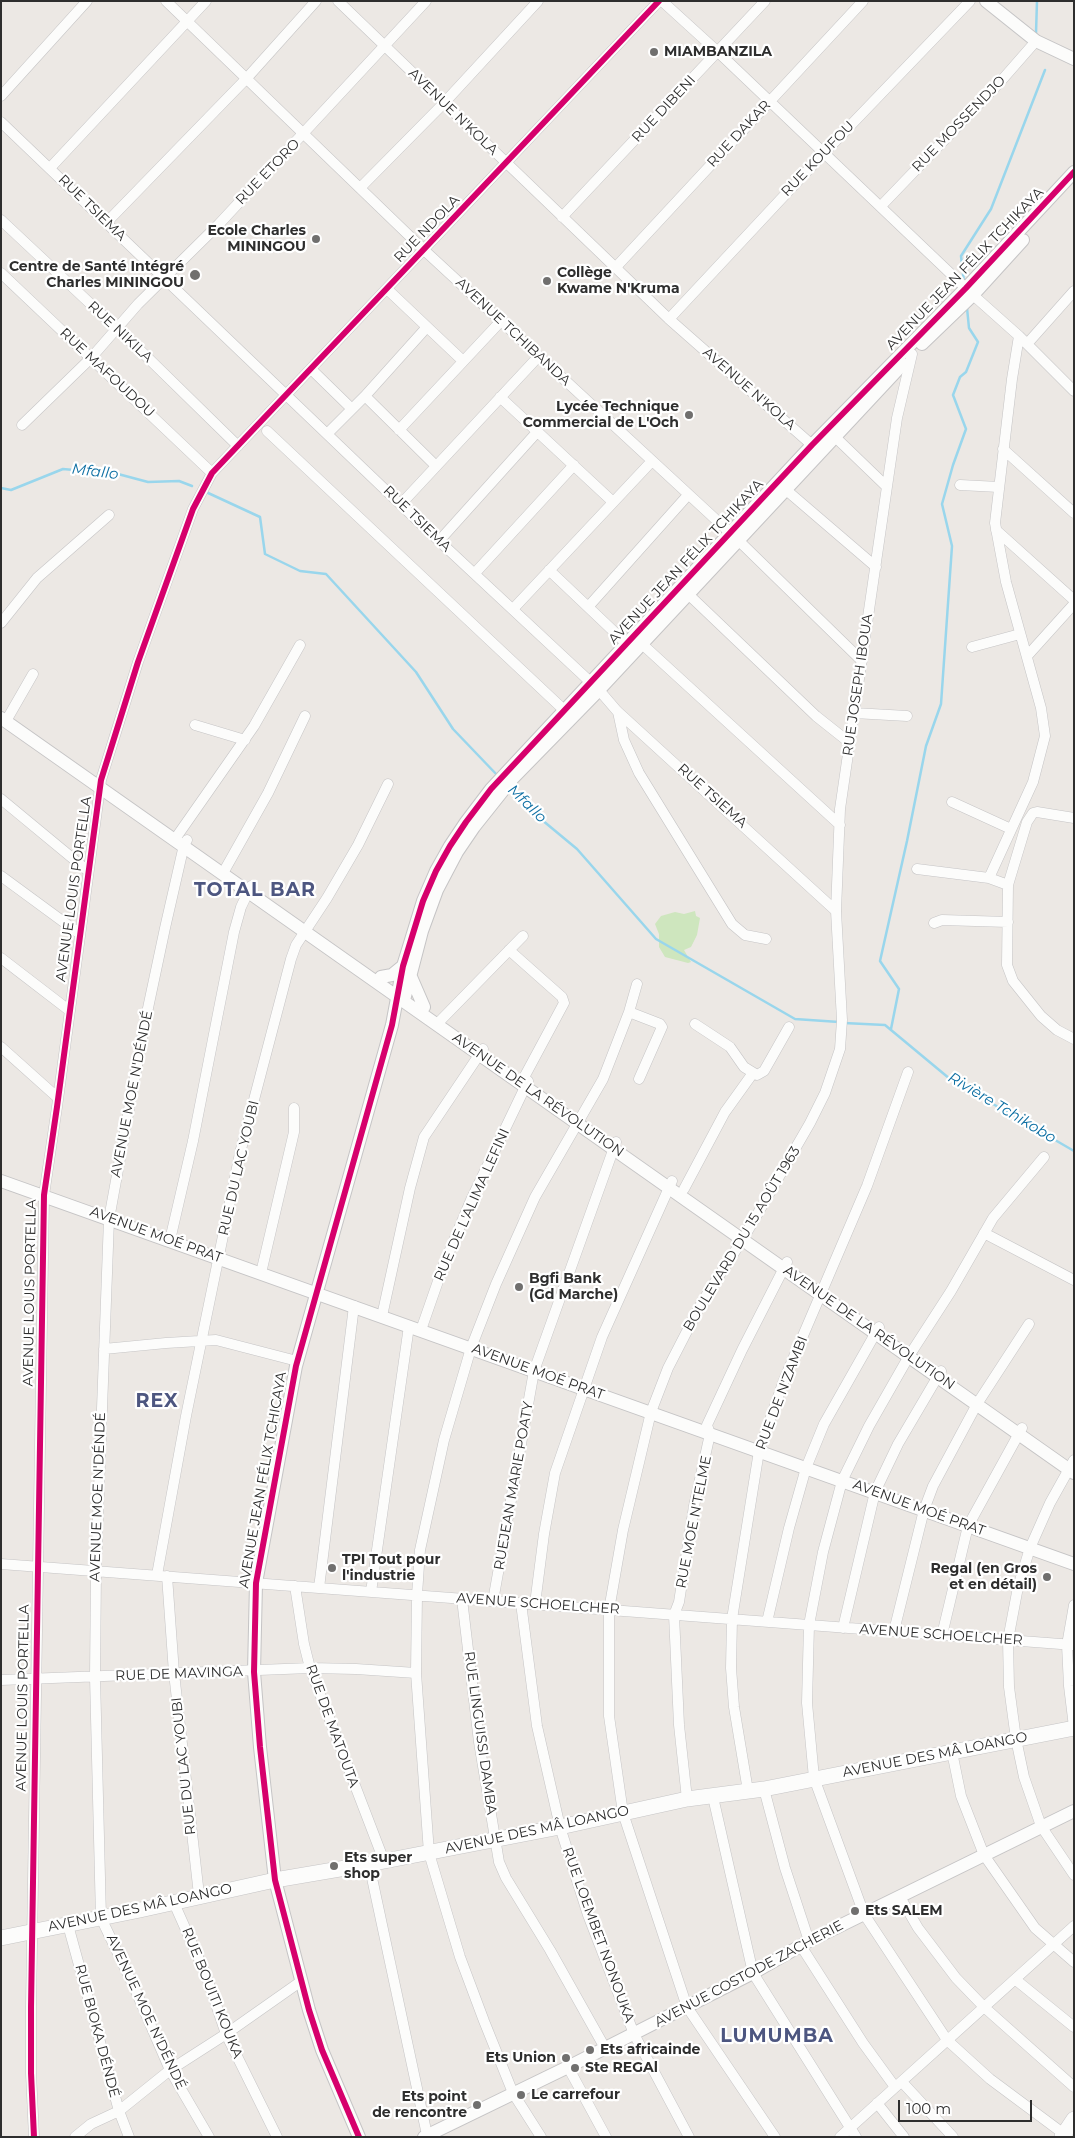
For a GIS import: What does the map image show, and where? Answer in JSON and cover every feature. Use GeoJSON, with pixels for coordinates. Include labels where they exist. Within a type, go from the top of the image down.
{"type":"FeatureCollection","features":[{"type":"Feature","properties":{"kind":"main road","name":"AVENUE DES MÂ LOANGO"},"geometry":{"type":"LineString","coordinates":[[1,1938],[174,1903],[199,1895],[429,1853],[687,1799],[764,1789],[1074,1728]]}},
{"type":"Feature","properties":{"kind":"main road"},"geometry":{"type":"LineString","coordinates":[[1064,2136],[1074,2119]]}},
{"type":"Feature","properties":{"kind":"street"},"geometry":{"type":"LineString","coordinates":[[1,96],[87,1]]}},
{"type":"Feature","properties":{"kind":"street","name":"AVENUE TCHIBANDA"},"geometry":{"type":"LineString","coordinates":[[166,1],[424,250],[734,537],[862,661]]}},
{"type":"Feature","properties":{"kind":"street"},"geometry":{"type":"LineString","coordinates":[[50,168],[206,1]]}},
{"type":"Feature","properties":{"kind":"street"},"geometry":{"type":"LineString","coordinates":[[107,222],[246,79],[316,1]]}},
{"type":"Feature","properties":{"kind":"street","name":"AVENUE N'KOLA"},"geometry":{"type":"LineString","coordinates":[[338,1],[669,319],[812,445]]}},
{"type":"Feature","properties":{"kind":"street","name":"RUE ETORO"},"geometry":{"type":"LineString","coordinates":[[22,425],[91,358],[116,328],[303,135],[426,1]]}},
{"type":"Feature","properties":{"kind":"street"},"geometry":{"type":"LineString","coordinates":[[360,188],[444,103],[538,1]]}},
{"type":"Feature","properties":{"kind":"street"},"geometry":{"type":"LineString","coordinates":[[661,1],[718,52],[970,292],[1071,384]]}},
{"type":"Feature","properties":{"kind":"street","name":"RUE NDOLA"},"geometry":{"type":"LineString","coordinates":[[212,473],[661,1]]}},
{"type":"Feature","properties":{"kind":"street","name":"RUE DIBENI"},"geometry":{"type":"LineString","coordinates":[[562,217],[765,1]]}},
{"type":"Feature","properties":{"kind":"street","name":"RUE DAKAR"},"geometry":{"type":"LineString","coordinates":[[616,267],[863,1]]}},
{"type":"Feature","properties":{"kind":"street","name":"RUE KOUFOU"},"geometry":{"type":"LineString","coordinates":[[669,319],[824,152],[970,1]]}},
{"type":"Feature","properties":{"kind":"street"},"geometry":{"type":"LineString","coordinates":[[986,1],[1036,41],[1074,59]]}},
{"type":"Feature","properties":{"kind":"street","name":"RUE MOSSENDJO"},"geometry":{"type":"LineString","coordinates":[[881,206],[1001,81],[1036,41]]}},
{"type":"Feature","properties":{"kind":"street","name":"RUE TSIEMA"},"geometry":{"type":"LineString","coordinates":[[1,122],[439,541],[595,686],[617,711],[836,911]]}},
{"type":"Feature","properties":{"kind":"street","name":"AVENUE JEAN FÉLIX TCHIKAYA"},"geometry":{"type":"LineString","coordinates":[[400,997],[423,901],[436,871],[455,838],[492,789],[564,710],[595,686],[642,644],[688,594],[812,445],[831,434],[912,354],[970,292],[1074,172]]}},
{"type":"Feature","properties":{"kind":"street","name":"AVENUE JEAN FÉLIX TCHIKAYA"},"geometry":{"type":"LineString","coordinates":[[407,971],[437,890],[469,833],[513,778],[595,686],[627,644],[785,489],[831,434],[1074,184]]}},
{"type":"Feature","properties":{"kind":"street","name":"RUE NIKILA"},"geometry":{"type":"LineString","coordinates":[[1,220],[238,446]]}},
{"type":"Feature","properties":{"kind":"street","name":"RUE MAFOUDOU"},"geometry":{"type":"LineString","coordinates":[[1,273],[212,473]]}},
{"type":"Feature","properties":{"kind":"street"},"geometry":{"type":"LineString","coordinates":[[387,289],[463,361]]}},
{"type":"Feature","properties":{"kind":"street"},"geometry":{"type":"LineString","coordinates":[[1027,344],[1074,291]]}},
{"type":"Feature","properties":{"kind":"street"},"geometry":{"type":"LineString","coordinates":[[399,430],[501,321]]}},
{"type":"Feature","properties":{"kind":"street"},"geometry":{"type":"LineString","coordinates":[[328,433],[426,327]]}},
{"type":"Feature","properties":{"kind":"street"},"geometry":{"type":"LineString","coordinates":[[989,878],[1033,782],[1045,736],[1041,708],[1028,655],[1020,634],[1006,582],[996,530],[1003,449],[1019,336]]}},
{"type":"Feature","properties":{"kind":"street","name":"RUE JOSEPH IBOUA"},"geometry":{"type":"LineString","coordinates":[[842,1020],[836,911],[840,825],[886,486],[897,418],[912,354]]}},
{"type":"Feature","properties":{"kind":"street"},"geometry":{"type":"LineString","coordinates":[[401,504],[538,357]]}},
{"type":"Feature","properties":{"kind":"street"},"geometry":{"type":"LineString","coordinates":[[311,369],[352,409]]}},
{"type":"Feature","properties":{"kind":"street"},"geometry":{"type":"LineString","coordinates":[[364,396],[436,466]]}},
{"type":"Feature","properties":{"kind":"street"},"geometry":{"type":"LineString","coordinates":[[500,397],[613,502]]}},
{"type":"Feature","properties":{"kind":"street"},"geometry":{"type":"LineString","coordinates":[[267,431],[564,710]]}},
{"type":"Feature","properties":{"kind":"street"},"geometry":{"type":"LineString","coordinates":[[439,541],[538,432]]}},
{"type":"Feature","properties":{"kind":"street"},"geometry":{"type":"LineString","coordinates":[[831,434],[886,486]]}},
{"type":"Feature","properties":{"kind":"street"},"geometry":{"type":"LineString","coordinates":[[1003,449],[1074,513]]}},
{"type":"Feature","properties":{"kind":"street"},"geometry":{"type":"LineString","coordinates":[[513,609],[652,461]]}},
{"type":"Feature","properties":{"kind":"street"},"geometry":{"type":"LineString","coordinates":[[475,574],[574,465]]}},
{"type":"Feature","properties":{"kind":"street","name":"AVENUE LOUIS PORTELLA"},"geometry":{"type":"LineString","coordinates":[[34,2137],[31,2073],[35,1678],[44,1195],[100,783],[138,662],[193,509],[212,473]]}},
{"type":"Feature","properties":{"kind":"street"},"geometry":{"type":"LineString","coordinates":[[960,485],[999,487]]}},
{"type":"Feature","properties":{"kind":"street"},"geometry":{"type":"LineString","coordinates":[[785,489],[876,566]]}},
{"type":"Feature","properties":{"kind":"street"},"geometry":{"type":"LineString","coordinates":[[588,607],[688,495]]}},
{"type":"Feature","properties":{"kind":"street"},"geometry":{"type":"LineString","coordinates":[[1,623],[37,578],[110,515]]}},
{"type":"Feature","properties":{"kind":"street"},"geometry":{"type":"LineString","coordinates":[[996,530],[1074,600]]}},
{"type":"Feature","properties":{"kind":"street"},"geometry":{"type":"LineString","coordinates":[[549,570],[627,644]]}},
{"type":"Feature","properties":{"kind":"street"},"geometry":{"type":"LineString","coordinates":[[688,594],[803,703],[850,743]]}},
{"type":"Feature","properties":{"kind":"street"},"geometry":{"type":"LineString","coordinates":[[1028,655],[1074,604]]}},
{"type":"Feature","properties":{"kind":"street"},"geometry":{"type":"LineString","coordinates":[[972,647],[1020,634]]}},
{"type":"Feature","properties":{"kind":"street"},"geometry":{"type":"LineString","coordinates":[[642,644],[840,825]]}},
{"type":"Feature","properties":{"kind":"street","name":"AVENUE MOE N'DÉNDÉ"},"geometry":{"type":"LineString","coordinates":[[209,2137],[170,2070],[102,1918],[95,1677],[96,1571],[109,1218],[181,840],[245,740],[300,645]]}},
{"type":"Feature","properties":{"kind":"street"},"geometry":{"type":"LineString","coordinates":[[4,717],[33,674]]}},
{"type":"Feature","properties":{"kind":"street"},"geometry":{"type":"LineString","coordinates":[[617,711],[624,740],[639,773],[732,924],[745,935],[766,939]]}},
{"type":"Feature","properties":{"kind":"street"},"geometry":{"type":"LineString","coordinates":[[854,713],[907,716]]}},
{"type":"Feature","properties":{"kind":"street"},"geometry":{"type":"LineString","coordinates":[[225,871],[268,793],[305,716]]}},
{"type":"Feature","properties":{"kind":"street","name":"AVENUE DE LA RÉVOLUTION"},"geometry":{"type":"LineString","coordinates":[[4,717],[249,888],[381,977],[400,997],[424,1006],[440,1021],[481,1052],[1072,1466]]}},
{"type":"Feature","properties":{"kind":"street"},"geometry":{"type":"LineString","coordinates":[[195,725],[245,740]]}},
{"type":"Feature","properties":{"kind":"street","name":"RUE DU LAC YOUBI"},"geometry":{"type":"LineString","coordinates":[[199,1895],[162,1576],[201,1342],[240,1153],[290,959],[296,944],[345,868],[388,784]]}},
{"type":"Feature","properties":{"kind":"street"},"geometry":{"type":"LineString","coordinates":[[1,799],[88,871]]}},
{"type":"Feature","properties":{"kind":"street"},"geometry":{"type":"LineString","coordinates":[[952,802],[1011,829]]}},
{"type":"Feature","properties":{"kind":"street"},"geometry":{"type":"LineString","coordinates":[[1074,818],[1033,813],[1027,822],[1008,885],[1007,965],[1013,981],[1042,1016],[1057,1030],[1074,1039]]}},
{"type":"Feature","properties":{"kind":"street"},"geometry":{"type":"LineString","coordinates":[[917,869],[989,878],[1008,885]]}},
{"type":"Feature","properties":{"kind":"street"},"geometry":{"type":"LineString","coordinates":[[1,876],[80,934]]}},
{"type":"Feature","properties":{"kind":"street"},"geometry":{"type":"LineString","coordinates":[[170,1240],[193,1141],[226,965],[236,921],[249,888]]}},
{"type":"Feature","properties":{"kind":"street"},"geometry":{"type":"LineString","coordinates":[[934,923],[942,920],[1008,922]]}},
{"type":"Feature","properties":{"kind":"street","name":"AVENUE DE LA RÉVOLUTION"},"geometry":{"type":"LineString","coordinates":[[307,928],[400,997],[440,1021]]}},
{"type":"Feature","properties":{"kind":"street"},"geometry":{"type":"LineString","coordinates":[[440,1021],[523,936]]}},
{"type":"Feature","properties":{"kind":"street","name":"RUE DE L'ALIMA LEFINI"},"geometry":{"type":"LineString","coordinates":[[371,1592],[415,1328],[525,1082],[564,1003],[562,997],[509,950]]}},
{"type":"Feature","properties":{"kind":"street"},"geometry":{"type":"LineString","coordinates":[[1,958],[70,1011]]}},
{"type":"Feature","properties":{"kind":"street"},"geometry":{"type":"LineString","coordinates":[[381,977],[407,971],[424,1006]]}},
{"type":"Feature","properties":{"kind":"street"},"geometry":{"type":"LineString","coordinates":[[541,2137],[513,2093],[460,1957],[429,1853],[416,1673],[416,1595],[420,1550],[430,1499],[444,1440],[471,1348],[496,1284],[535,1198],[603,1080],[629,1012],[637,984]]}},
{"type":"Feature","properties":{"kind":"street","name":"AVENUE JEAN FÉLIX TCHICAYA"},"geometry":{"type":"LineString","coordinates":[[359,2137],[322,2050],[300,1982],[275,1880],[260,1747],[254,1672],[256,1583],[278,1455],[297,1361],[400,997]]}},
{"type":"Feature","properties":{"kind":"street"},"geometry":{"type":"LineString","coordinates":[[629,1012],[660,1024],[662,1028],[639,1078]]}},
{"type":"Feature","properties":{"kind":"street","name":"BOULEVARD DU 15 AOÛT 1963"},"geometry":{"type":"LineString","coordinates":[[774,2137],[687,2007],[623,1813],[609,1716],[609,1610],[623,1530],[650,1412],[668,1368],[702,1302],[744,1236],[820,1105],[840,1050],[842,1020]]}},
{"type":"Feature","properties":{"kind":"street"},"geometry":{"type":"LineString","coordinates":[[695,1024],[730,1047],[738,1060],[753,1074],[757,1075],[764,1071],[788,1027]]}},
{"type":"Feature","properties":{"kind":"street"},"geometry":{"type":"LineString","coordinates":[[1,1047],[58,1098]]}},
{"type":"Feature","properties":{"kind":"street"},"geometry":{"type":"LineString","coordinates":[[382,1316],[410,1188],[424,1137],[481,1052]]}},
{"type":"Feature","properties":{"kind":"street","name":"RUE DE N'ZAMBI"},"geometry":{"type":"LineString","coordinates":[[748,1791],[734,1707],[731,1668],[732,1619],[759,1451],[784,1380],[867,1186],[908,1072]]}},
{"type":"Feature","properties":{"kind":"street"},"geometry":{"type":"LineString","coordinates":[[684,1189],[726,1112],[753,1074]]}},
{"type":"Feature","properties":{"kind":"street"},"geometry":{"type":"LineString","coordinates":[[261,1273],[292,1141],[294,1108]]}},
{"type":"Feature","properties":{"kind":"street","name":"RUEJEAN MARIE POATY"},"geometry":{"type":"LineString","coordinates":[[493,1601],[534,1370],[614,1144]]}},
{"type":"Feature","properties":{"kind":"street"},"geometry":{"type":"LineString","coordinates":[[1044,1158],[992,1218],[951,1291],[869,1426],[842,1481],[808,1625],[808,1703],[814,1778],[864,1914],[947,2040],[990,2080],[1064,2136]]}},
{"type":"Feature","properties":{"kind":"street","name":"AVENUE MOÉ PRAT"},"geometry":{"type":"LineString","coordinates":[[1,1181],[1074,1564]]}},
{"type":"Feature","properties":{"kind":"street"},"geometry":{"type":"LineString","coordinates":[[535,1604],[544,1534],[555,1473],[602,1337],[671,1184]]}},
{"type":"Feature","properties":{"kind":"street","name":"AVENUE DE LA RÉVOLUTION"},"geometry":{"type":"LineString","coordinates":[[671,1184],[684,1189],[744,1236]]}},
{"type":"Feature","properties":{"kind":"street"},"geometry":{"type":"LineString","coordinates":[[984,1233],[1074,1280]]}},
{"type":"Feature","properties":{"kind":"street","name":"RUE MOE N'TELME"},"geometry":{"type":"LineString","coordinates":[[687,1799],[679,1725],[674,1615],[679,1602],[694,1506],[710,1434],[707,1425],[742,1350],[786,1265]]}},
{"type":"Feature","properties":{"kind":"street"},"geometry":{"type":"LineString","coordinates":[[319,1588],[354,1306]]}},
{"type":"Feature","properties":{"kind":"street"},"geometry":{"type":"LineString","coordinates":[[894,1632],[924,1510],[933,1486],[978,1401],[1029,1324]]}},
{"type":"Feature","properties":{"kind":"street"},"geometry":{"type":"LineString","coordinates":[[767,1622],[806,1468],[824,1424],[877,1330]]}},
{"type":"Feature","properties":{"kind":"street"},"geometry":{"type":"LineString","coordinates":[[104,1349],[166,1342],[216,1340],[297,1361]]}},
{"type":"Feature","properties":{"kind":"street"},"geometry":{"type":"LineString","coordinates":[[844,1628],[875,1492],[898,1444],[940,1374]]}},
{"type":"Feature","properties":{"kind":"street"},"geometry":{"type":"LineString","coordinates":[[942,1635],[968,1526],[1020,1431]]}},
{"type":"Feature","properties":{"kind":"street"},"geometry":{"type":"LineString","coordinates":[[1072,1466],[1030,1548],[1018,1587],[1008,1640],[1009,1687],[1016,1739],[1024,1777],[1041,1826],[1074,1875]]}},
{"type":"Feature","properties":{"kind":"street","name":"AVENUE SCHOELCHER"},"geometry":{"type":"LineString","coordinates":[[1,1564],[1070,1645]]}},
{"type":"Feature","properties":{"kind":"street","name":"RUE DE MATOUTA"},"geometry":{"type":"LineString","coordinates":[[295,1586],[304,1644],[310,1668],[384,1861]]}},
{"type":"Feature","properties":{"kind":"street","name":"RUE LINGUISSI DAMBA"},"geometry":{"type":"LineString","coordinates":[[462,1599],[479,1742],[499,1862],[506,1878],[550,1950],[605,2048]]}},
{"type":"Feature","properties":{"kind":"street","name":"RUE LOEMBET NONOUKA"},"geometry":{"type":"LineString","coordinates":[[521,1603],[537,1726],[560,1827],[588,1915],[634,2034],[689,2137]]}},
{"type":"Feature","properties":{"kind":"street"},"geometry":{"type":"LineString","coordinates":[[1074,1605],[1070,1645],[1069,1686],[1074,1728]]}},
{"type":"Feature","properties":{"kind":"street","name":"RUE DE MAVINGA"},"geometry":{"type":"LineString","coordinates":[[1,1680],[174,1672],[254,1672],[310,1668],[416,1673]]}},
{"type":"Feature","properties":{"kind":"street"},"geometry":{"type":"LineString","coordinates":[[952,1752],[961,1796],[984,1856],[1035,1928],[1044,1938],[1074,1962]]}},
{"type":"Feature","properties":{"kind":"street"},"geometry":{"type":"LineString","coordinates":[[764,1789],[805,1944],[863,2042],[898,2085],[953,2137]]}},
{"type":"Feature","properties":{"kind":"street"},"geometry":{"type":"LineString","coordinates":[[713,1797],[753,1973],[856,2137]]}},
{"type":"Feature","properties":{"kind":"street","name":"AVENUE COSTODE ZACHERIE"},"geometry":{"type":"LineString","coordinates":[[425,2136],[447,2132],[513,2093],[687,2007],[864,1914],[1074,1811]]}},
{"type":"Feature","properties":{"kind":"street"},"geometry":{"type":"LineString","coordinates":[[369,1864],[425,2136]]}},
{"type":"Feature","properties":{"kind":"street"},"geometry":{"type":"LineString","coordinates":[[900,1897],[918,1928],[956,1978],[984,2007],[1074,2087]]}},
{"type":"Feature","properties":{"kind":"street","name":"RUE BOUITI KOUKA"},"geometry":{"type":"LineString","coordinates":[[174,1903],[206,1975],[226,2034],[277,2137]]}},
{"type":"Feature","properties":{"kind":"street","name":"RUE BIOKA DÉNDÉ"},"geometry":{"type":"LineString","coordinates":[[68,1925],[119,2111],[128,2137]]}},
{"type":"Feature","properties":{"kind":"street"},"geometry":{"type":"LineString","coordinates":[[840,2137],[1074,1926]]}},
{"type":"Feature","properties":{"kind":"street"},"geometry":{"type":"LineString","coordinates":[[1016,1980],[1074,2027]]}},
{"type":"Feature","properties":{"kind":"street"},"geometry":{"type":"LineString","coordinates":[[75,2137],[91,2124],[119,2111],[170,2070],[226,2034],[300,1982]]}},
{"type":"Feature","properties":{"kind":"street"},"geometry":{"type":"LineString","coordinates":[[568,2067],[606,2137]]}},
{"type":"Feature","properties":{"kind":"street"},"geometry":{"type":"LineString","coordinates":[[878,2103],[904,2137]]}},
{"type":"Feature","properties":{"kind":"green space"},"geometry":{"type":"Polygon","coordinates":[[[695,911],[696,916],[700,918],[697,935],[691,947],[684,950],[691,962],[688,963],[665,957],[659,947],[659,934],[655,924],[661,916],[675,912],[684,914],[695,911]]]}},
{"type":"Feature","properties":{"kind":"waterway"},"geometry":{"type":"LineString","coordinates":[[1036,33],[1037,1]]}},
{"type":"Feature","properties":{"kind":"waterway"},"geometry":{"type":"LineString","coordinates":[[964,282],[961,256],[991,209],[1045,70]]}},
{"type":"Feature","properties":{"kind":"waterway"},"geometry":{"type":"LineString","coordinates":[[891,1029],[899,989],[880,961],[926,746],[941,704],[952,546],[942,504],[966,429],[953,395],[960,377],[966,372],[978,342],[969,328],[967,308]]}},
{"type":"Feature","properties":{"kind":"waterway","name":"Mfallo"},"geometry":{"type":"LineString","coordinates":[[1,488],[11,490],[63,469],[118,474],[148,482],[179,481],[192,486]]}},
{"type":"Feature","properties":{"kind":"waterway","name":"Mfallo"},"geometry":{"type":"LineString","coordinates":[[206,492],[260,517],[265,554],[300,571],[326,574],[416,672],[453,729],[498,776]]}},
{"type":"Feature","properties":{"kind":"waterway","name":"Mfallo"},"geometry":{"type":"LineString","coordinates":[[510,789],[530,810],[577,849],[656,939],[795,1019],[839,1022]]}},
{"type":"Feature","properties":{"kind":"waterway","name":"Rivière Tchikobo"},"geometry":{"type":"LineString","coordinates":[[844,1023],[885,1025],[950,1079],[1074,1151]]}},
{"type":"Feature","properties":{"kind":"cycle path"},"geometry":{"type":"LineString","coordinates":[[34,2137],[31,2073],[31,2007],[44,1195],[101,780],[138,662],[193,509],[212,473],[659,1]]}},
{"type":"Feature","properties":{"kind":"cycle path"},"geometry":{"type":"LineString","coordinates":[[359,2137],[322,2050],[309,2010],[275,1880],[260,1747],[254,1672],[256,1583],[296,1366],[392,1025],[403,966],[423,901],[436,871],[450,846],[491,789],[812,445],[966,288],[1074,172]]}},
{"type":"Feature","properties":{"kind":"place","name":"MIAMBANZILA"},"geometry":{"type":"Point","coordinates":[654,52]}},
{"type":"Feature","properties":{"kind":"place","name":"Ecole Charles MININGOU"},"geometry":{"type":"Point","coordinates":[316,239]}},
{"type":"Feature","properties":{"kind":"place","name":"Centre de Santé Intégré Charles MININGOU"},"geometry":{"type":"Point","coordinates":[195,275]}},
{"type":"Feature","properties":{"kind":"place","name":"Collège Kwame N'Kruma"},"geometry":{"type":"Point","coordinates":[547,281]}},
{"type":"Feature","properties":{"kind":"place","name":"Lycée Technique Commercial de L'Och"},"geometry":{"type":"Point","coordinates":[689,415]}},
{"type":"Feature","properties":{"kind":"place","name":"Bgfi Bank (Gd Marche)"},"geometry":{"type":"Point","coordinates":[519,1287]}},
{"type":"Feature","properties":{"kind":"place","name":"TPI Tout pour l'industrie"},"geometry":{"type":"Point","coordinates":[332,1568]}},
{"type":"Feature","properties":{"kind":"place","name":"Regal (en Gros et en détail)"},"geometry":{"type":"Point","coordinates":[1047,1577]}},
{"type":"Feature","properties":{"kind":"place","name":"Ets super shop"},"geometry":{"type":"Point","coordinates":[334,1866]}},
{"type":"Feature","properties":{"kind":"place","name":"Ets SALEM"},"geometry":{"type":"Point","coordinates":[855,1911]}},
{"type":"Feature","properties":{"kind":"place","name":"Ets africainde"},"geometry":{"type":"Point","coordinates":[590,2050]}},
{"type":"Feature","properties":{"kind":"place","name":"Ets Union"},"geometry":{"type":"Point","coordinates":[566,2058]}},
{"type":"Feature","properties":{"kind":"place","name":"Ste REGAl"},"geometry":{"type":"Point","coordinates":[575,2068]}},
{"type":"Feature","properties":{"kind":"place","name":"Le carrefour"},"geometry":{"type":"Point","coordinates":[521,2095]}},
{"type":"Feature","properties":{"kind":"place","name":"Ets point de rencontre"},"geometry":{"type":"Point","coordinates":[477,2105]}},
{"type":"Feature","properties":{"kind":"district","name":"TOTAL BAR"},"geometry":{"type":"Point","coordinates":[255,890]}},
{"type":"Feature","properties":{"kind":"district","name":"REX"},"geometry":{"type":"Point","coordinates":[157,1401]}},
{"type":"Feature","properties":{"kind":"district","name":"LUMUMBA"},"geometry":{"type":"Point","coordinates":[777,2036]}}]}
